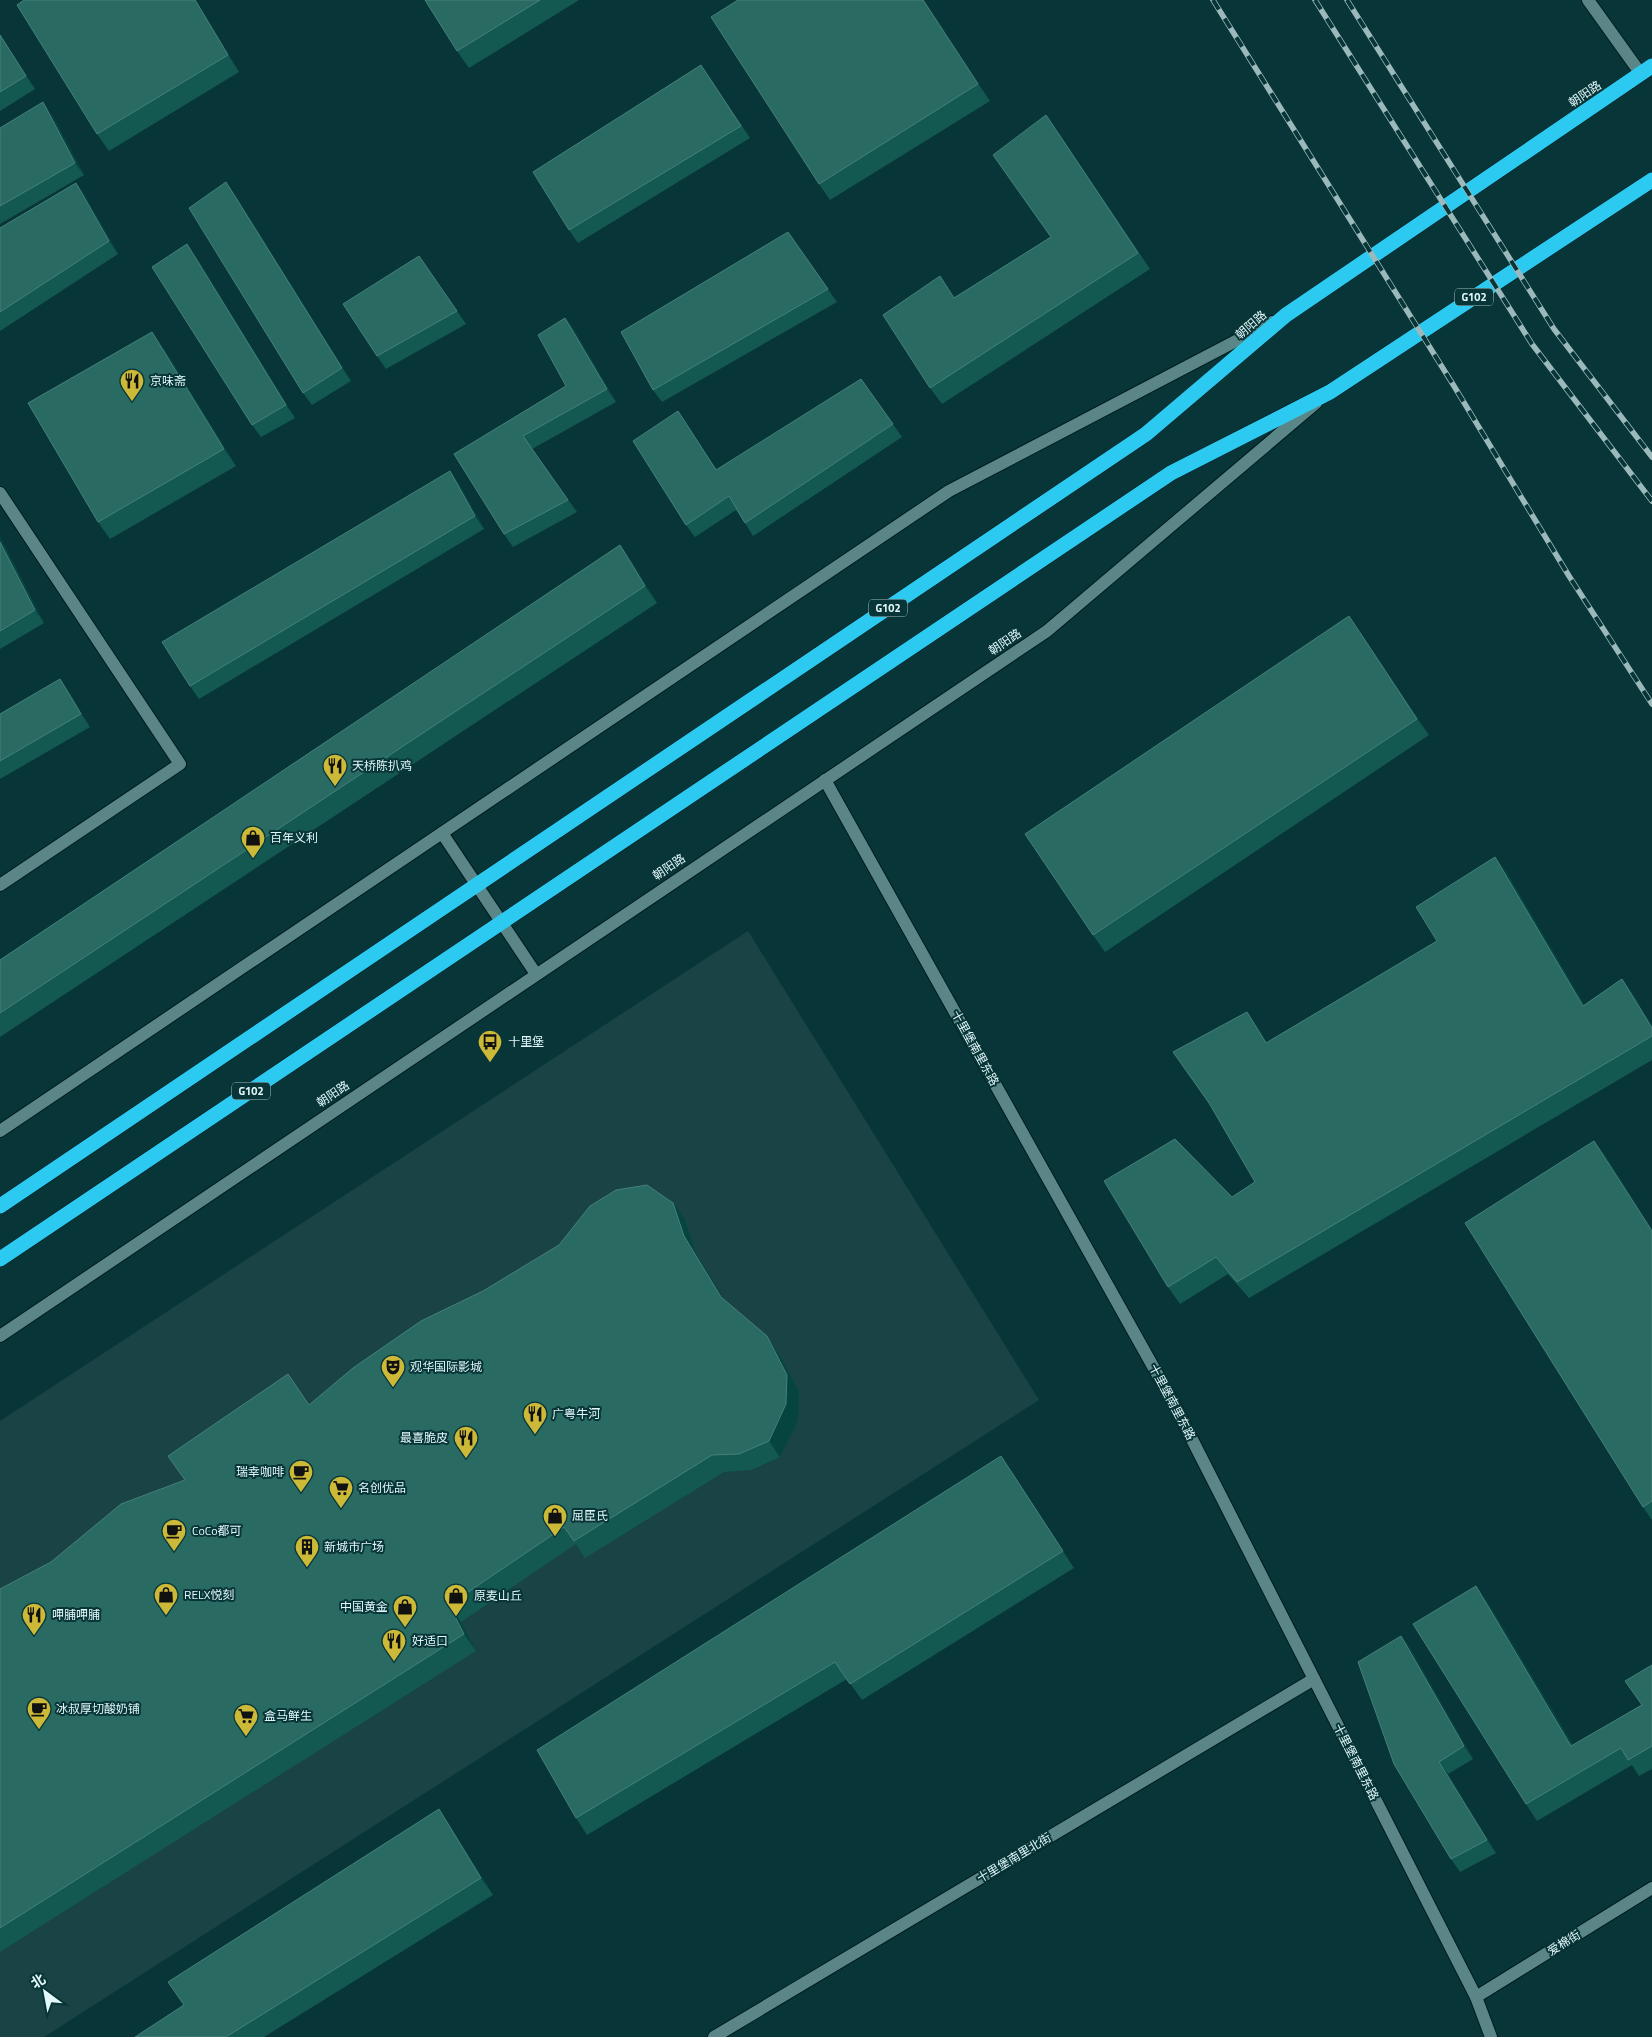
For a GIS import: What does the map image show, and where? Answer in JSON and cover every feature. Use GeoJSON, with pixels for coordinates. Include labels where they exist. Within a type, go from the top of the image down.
{"type":"FeatureCollection","features":[{"type":"Feature","properties":{"kind":"highway","name":"朝阳路"},"geometry":{"type":"LineString","coordinates":[[0,1206],[1146,434],[1286,315],[1646,70]]}},
{"type":"Feature","properties":{"kind":"highway","name":"朝阳路"},"geometry":{"type":"LineString","coordinates":[[0,1258],[1171,473],[1330,392],[1652,180]]}},
{"type":"Feature","properties":{"kind":"street"},"geometry":{"type":"LineString","coordinates":[[1588,0],[1646,70]]}},
{"type":"Feature","properties":{"kind":"street","name":"朝阳路"},"geometry":{"type":"LineString","coordinates":[[0,1131],[949,492],[1286,315]]}},
{"type":"Feature","properties":{"kind":"street","name":"朝阳路"},"geometry":{"type":"LineString","coordinates":[[0,1336],[1047,631],[1330,392]]}},
{"type":"Feature","properties":{"kind":"street"},"geometry":{"type":"LineString","coordinates":[[0,493],[180,764],[0,885]]}},
{"type":"Feature","properties":{"kind":"street","name":"十里堡南里东路"},"geometry":{"type":"LineString","coordinates":[[825,780],[1174,1404],[1476,1997],[1491,2037]]}},
{"type":"Feature","properties":{"kind":"street"},"geometry":{"type":"LineString","coordinates":[[442,833],[536,974]]}},
{"type":"Feature","properties":{"kind":"street","name":"十里堡南里北街"},"geometry":{"type":"LineString","coordinates":[[714,2037],[1314,1679]]}},
{"type":"Feature","properties":{"kind":"street","name":"爱棉街"},"geometry":{"type":"LineString","coordinates":[[1476,1997],[1652,1888]]}},
{"type":"Feature","properties":{"kind":"shaded area","name":"新城市广场"},"geometry":{"type":"Polygon","coordinates":[[[748,931],[1039,1400],[44,2037],[0,2037],[0,1421],[748,931]]]}},
{"type":"Feature","properties":{"kind":"building"},"geometry":{"type":"Polygon","coordinates":[[[24,0],[195,0],[228,55],[97,134],[17,5],[24,0]]]}},
{"type":"Feature","properties":{"kind":"building"},"geometry":{"type":"Polygon","coordinates":[[[425,0],[540,0],[457,51],[425,0]]]}},
{"type":"Feature","properties":{"kind":"building"},"geometry":{"type":"Polygon","coordinates":[[[738,0],[923,0],[978,84],[819,184],[711,17],[738,0]]]}},
{"type":"Feature","properties":{"kind":"building"},"geometry":{"type":"Polygon","coordinates":[[[0,35],[26,76],[0,92],[0,35]]]}},
{"type":"Feature","properties":{"kind":"building"},"geometry":{"type":"Polygon","coordinates":[[[701,65],[741,126],[569,230],[533,172],[701,65]]]}},
{"type":"Feature","properties":{"kind":"building"},"geometry":{"type":"Polygon","coordinates":[[[43,102],[75,163],[0,206],[0,128],[43,102]]]}},
{"type":"Feature","properties":{"kind":"building"},"geometry":{"type":"Polygon","coordinates":[[[1046,115],[1138,253],[930,388],[883,315],[940,276],[954,298],[1051,237],[993,155],[1046,115]]]}},
{"type":"Feature","properties":{"kind":"building"},"geometry":{"type":"Polygon","coordinates":[[[226,182],[342,368],[303,393],[189,208],[226,182]]]}},
{"type":"Feature","properties":{"kind":"building"},"geometry":{"type":"Polygon","coordinates":[[[76,183],[109,241],[0,312],[0,228],[76,183]]]}},
{"type":"Feature","properties":{"kind":"building"},"geometry":{"type":"Polygon","coordinates":[[[788,232],[828,289],[653,390],[621,332],[788,232]]]}},
{"type":"Feature","properties":{"kind":"building"},"geometry":{"type":"Polygon","coordinates":[[[187,244],[286,405],[252,425],[152,267],[187,244]]]}},
{"type":"Feature","properties":{"kind":"building"},"geometry":{"type":"Polygon","coordinates":[[[419,256],[457,311],[377,356],[343,304],[419,256]]]}},
{"type":"Feature","properties":{"kind":"building"},"geometry":{"type":"Polygon","coordinates":[[[565,318],[607,389],[523,436],[568,500],[504,534],[454,454],[566,386],[538,335],[565,318]]]}},
{"type":"Feature","properties":{"kind":"building"},"geometry":{"type":"Polygon","coordinates":[[[152,332],[224,449],[98,522],[28,403],[152,332]]]}},
{"type":"Feature","properties":{"kind":"building"},"geometry":{"type":"Polygon","coordinates":[[[861,379],[893,424],[745,523],[729,496],[686,525],[633,441],[678,411],[716,470],[861,379]]]}},
{"type":"Feature","properties":{"kind":"building"},"geometry":{"type":"Polygon","coordinates":[[[450,471],[475,516],[190,686],[162,642],[450,471]]]}},
{"type":"Feature","properties":{"kind":"building"},"geometry":{"type":"Polygon","coordinates":[[[0,542],[35,610],[0,631],[0,542]]]}},
{"type":"Feature","properties":{"kind":"building"},"geometry":{"type":"Polygon","coordinates":[[[620,545],[645,586],[0,1013],[0,960],[620,545]]]}},
{"type":"Feature","properties":{"kind":"building"},"geometry":{"type":"Polygon","coordinates":[[[1349,616],[1417,719],[1093,935],[1025,834],[1349,616]]]}},
{"type":"Feature","properties":{"kind":"building"},"geometry":{"type":"Polygon","coordinates":[[[60,679],[81,714],[0,761],[0,714],[60,679]]]}},
{"type":"Feature","properties":{"kind":"building"},"geometry":{"type":"Polygon","coordinates":[[[1495,857],[1583,1006],[1622,979],[1652,1028],[1652,1036],[1237,1282],[1216,1257],[1168,1287],[1104,1181],[1175,1139],[1232,1197],[1255,1182],[1209,1103],[1173,1052],[1247,1012],[1266,1043],[1437,941],[1416,907],[1495,857]]]}},
{"type":"Feature","properties":{"kind":"building"},"geometry":{"type":"Polygon","coordinates":[[[1594,1141],[1652,1231],[1652,1501],[1643,1507],[1465,1223],[1594,1141]]]}},
{"type":"Feature","properties":{"kind":"building","name":"新城市广场"},"geometry":{"type":"Polygon","coordinates":[[[647,1185],[673,1203],[684,1236],[721,1297],[767,1336],[787,1375],[786,1404],[769,1441],[739,1454],[712,1455],[574,1541],[564,1527],[449,1605],[464,1634],[0,1928],[0,1589],[51,1562],[121,1504],[185,1480],[168,1456],[288,1374],[309,1405],[353,1368],[421,1321],[483,1291],[559,1245],[590,1206],[616,1190],[647,1185]]]}},
{"type":"Feature","properties":{"kind":"building"},"geometry":{"type":"Polygon","coordinates":[[[1001,1456],[1063,1551],[850,1684],[835,1662],[576,1818],[537,1750],[1001,1456]]]}},
{"type":"Feature","properties":{"kind":"building"},"geometry":{"type":"Polygon","coordinates":[[[1476,1586],[1571,1746],[1642,1705],[1625,1681],[1652,1665],[1652,1746],[1628,1760],[1621,1748],[1526,1804],[1413,1624],[1476,1586]]]}},
{"type":"Feature","properties":{"kind":"building"},"geometry":{"type":"Polygon","coordinates":[[[1401,1636],[1464,1746],[1439,1762],[1487,1840],[1451,1859],[1394,1764],[1358,1662],[1401,1636]]]}},
{"type":"Feature","properties":{"kind":"building"},"geometry":{"type":"Polygon","coordinates":[[[439,1809],[481,1878],[226,2037],[135,2037],[184,2005],[168,1982],[439,1809]]]}},
{"type":"Feature","properties":{"kind":"railway"},"geometry":{"type":"LineString","coordinates":[[1213,0],[1454,386],[1569,576],[1652,704]]}},
{"type":"Feature","properties":{"kind":"railway"},"geometry":{"type":"LineString","coordinates":[[1315,0],[1532,344],[1652,501]]}},
{"type":"Feature","properties":{"kind":"railway"},"geometry":{"type":"LineString","coordinates":[[1347,0],[1554,329],[1652,457]]}},
{"type":"Feature","properties":{"kind":"place","name":"京味斋"},"geometry":{"type":"Point","coordinates":[132,402]}},
{"type":"Feature","properties":{"kind":"place","name":"天桥陈扒鸡"},"geometry":{"type":"Point","coordinates":[335,787]}},
{"type":"Feature","properties":{"kind":"place","name":"百年义利"},"geometry":{"type":"Point","coordinates":[253,859]}},
{"type":"Feature","properties":{"kind":"place","name":"十里堡"},"geometry":{"type":"Point","coordinates":[490,1063]}},
{"type":"Feature","properties":{"kind":"place","name":"观华国际影城"},"geometry":{"type":"Point","coordinates":[393,1388]}},
{"type":"Feature","properties":{"kind":"place","name":"广粤牛河"},"geometry":{"type":"Point","coordinates":[535,1435]}},
{"type":"Feature","properties":{"kind":"place","name":"最喜脆皮"},"geometry":{"type":"Point","coordinates":[466,1459]}},
{"type":"Feature","properties":{"kind":"place","name":"瑞幸咖啡"},"geometry":{"type":"Point","coordinates":[301,1493]}},
{"type":"Feature","properties":{"kind":"place","name":"名创优品"},"geometry":{"type":"Point","coordinates":[341,1509]}},
{"type":"Feature","properties":{"kind":"place","name":"屈臣氏"},"geometry":{"type":"Point","coordinates":[555,1537]}},
{"type":"Feature","properties":{"kind":"place","name":"CoCo都可"},"geometry":{"type":"Point","coordinates":[174,1552]}},
{"type":"Feature","properties":{"kind":"place","name":"新城市广场"},"geometry":{"type":"Point","coordinates":[307,1568]}},
{"type":"Feature","properties":{"kind":"place","name":"RELX悦刻"},"geometry":{"type":"Point","coordinates":[166,1616]}},
{"type":"Feature","properties":{"kind":"place","name":"原麦山丘"},"geometry":{"type":"Point","coordinates":[456,1617]}},
{"type":"Feature","properties":{"kind":"place","name":"中国黄金"},"geometry":{"type":"Point","coordinates":[405,1628]}},
{"type":"Feature","properties":{"kind":"place","name":"呷脯呷脯"},"geometry":{"type":"Point","coordinates":[34,1636]}},
{"type":"Feature","properties":{"kind":"place","name":"好适口"},"geometry":{"type":"Point","coordinates":[394,1662]}},
{"type":"Feature","properties":{"kind":"place","name":"冰叔厚切酸奶铺"},"geometry":{"type":"Point","coordinates":[39,1730]}},
{"type":"Feature","properties":{"kind":"place","name":"盒马鲜生"},"geometry":{"type":"Point","coordinates":[246,1737]}}]}
